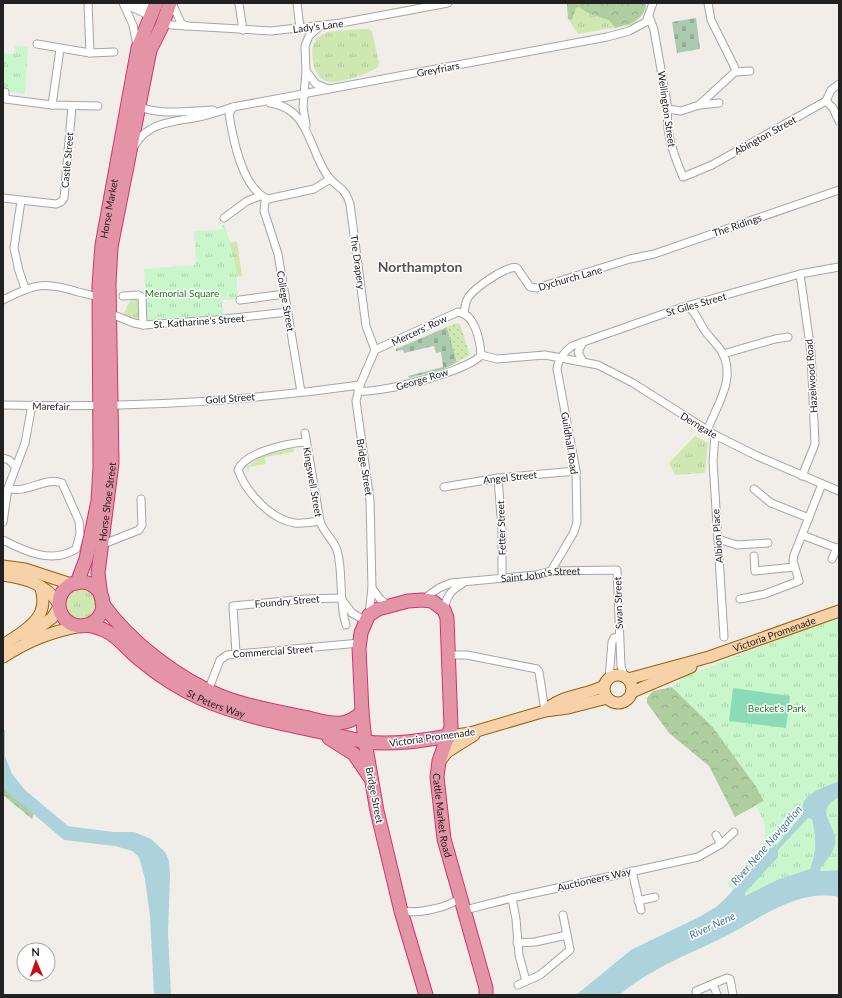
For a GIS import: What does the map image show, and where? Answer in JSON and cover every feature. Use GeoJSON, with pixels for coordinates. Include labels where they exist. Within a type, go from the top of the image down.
{"type":"FeatureCollection","features":[{"type":"Feature","properties":{"kind":"highway","name":"Horse Market"},"geometry":{"type":"LineString","coordinates":[[106,406],[111,310],[111,247],[130,154],[138,48],[151,9],[156,3]]}},
{"type":"Feature","properties":{"kind":"highway","name":"Horse Market"},"geometry":{"type":"LineString","coordinates":[[106,406],[99,350],[98,297],[106,217],[134,105],[150,50],[171,3]]}},
{"type":"Feature","properties":{"kind":"highway"},"geometry":{"type":"LineString","coordinates":[[98,297],[110,270]]}},
{"type":"Feature","properties":{"kind":"highway"},"geometry":{"type":"LineString","coordinates":[[99,350],[103,345],[106,321],[111,310]]}},
{"type":"Feature","properties":{"kind":"highway","name":"Horse Shoe Street"},"geometry":{"type":"LineString","coordinates":[[102,600],[98,572],[112,463],[106,406]]}},
{"type":"Feature","properties":{"kind":"highway","name":"Horse Shoe Street"},"geometry":{"type":"LineString","coordinates":[[75,583],[90,546],[98,501],[106,406]]}},
{"type":"Feature","properties":{"kind":"highway"},"geometry":{"type":"LineString","coordinates":[[75,583],[87,583],[93,586],[102,600],[102,610],[97,618],[84,626],[70,623],[65,620],[59,605],[64,590],[75,583]]}},
{"type":"Feature","properties":{"kind":"highway","name":"St Peters Way"},"geometry":{"type":"LineString","coordinates":[[102,600],[115,621],[140,644],[165,663],[208,690],[255,707],[337,724],[352,721],[362,712]]}},
{"type":"Feature","properties":{"kind":"highway"},"geometry":{"type":"LineString","coordinates":[[422,600],[436,603],[444,610]]}},
{"type":"Feature","properties":{"kind":"highway","name":"Saint John's Street"},"geometry":{"type":"LineString","coordinates":[[367,618],[388,605],[422,600]]}},
{"type":"Feature","properties":{"kind":"highway","name":"Cattle Market Road"},"geometry":{"type":"LineString","coordinates":[[444,610],[449,627],[448,655],[451,716],[449,736],[439,761],[437,777],[444,839],[465,910],[486,988],[486,995]]}},
{"type":"Feature","properties":{"kind":"highway","name":"Bridge Street"},"geometry":{"type":"LineString","coordinates":[[367,618],[360,643],[362,712],[365,742],[371,779],[401,911],[426,995]]}},
{"type":"Feature","properties":{"kind":"highway","name":"St Peters Way"},"geometry":{"type":"LineString","coordinates":[[84,626],[103,628],[159,674],[201,699],[249,715],[365,742]]}},
{"type":"Feature","properties":{"kind":"highway"},"geometry":{"type":"LineString","coordinates":[[304,727],[348,749],[354,754],[371,779]]}},
{"type":"Feature","properties":{"kind":"highway","name":"Victoria Promenade"},"geometry":{"type":"LineString","coordinates":[[365,742],[404,743],[449,736]]}},
{"type":"Feature","properties":{"kind":"main road"},"geometry":{"type":"LineString","coordinates":[[3,566],[25,569],[68,583],[75,583]]}},
{"type":"Feature","properties":{"kind":"main road"},"geometry":{"type":"LineString","coordinates":[[3,575],[18,578],[40,586],[53,596],[59,605],[52,618],[41,627],[3,651]]}},
{"type":"Feature","properties":{"kind":"main road"},"geometry":{"type":"LineString","coordinates":[[3,645],[26,630],[38,618],[44,600],[40,586]]}},
{"type":"Feature","properties":{"kind":"main road","name":"Victoria Promenade"},"geometry":{"type":"LineString","coordinates":[[632,692],[709,658],[839,611]]}},
{"type":"Feature","properties":{"kind":"main road"},"geometry":{"type":"LineString","coordinates":[[3,657],[36,638],[51,632],[84,626]]}},
{"type":"Feature","properties":{"kind":"main road","name":"Victoria Promenade"},"geometry":{"type":"LineString","coordinates":[[626,678],[709,658]]}},
{"type":"Feature","properties":{"kind":"main road"},"geometry":{"type":"LineString","coordinates":[[614,675],[626,678],[632,684],[632,692],[629,699],[620,704],[610,702],[606,698],[607,682],[614,675]]}},
{"type":"Feature","properties":{"kind":"main road","name":"Victoria Promenade"},"geometry":{"type":"LineString","coordinates":[[545,711],[553,703],[585,694],[607,682]]}},
{"type":"Feature","properties":{"kind":"main road","name":"Victoria Promenade"},"geometry":{"type":"LineString","coordinates":[[449,736],[545,711],[568,708],[606,698]]}},
{"type":"Feature","properties":{"kind":"main road"},"geometry":{"type":"LineString","coordinates":[[451,716],[457,724],[463,728],[484,728]]}},
{"type":"Feature","properties":{"kind":"main road"},"geometry":{"type":"LineString","coordinates":[[439,761],[462,742],[484,728]]}},
{"type":"Feature","properties":{"kind":"street"},"geometry":{"type":"LineString","coordinates":[[88,3],[90,52]]}},
{"type":"Feature","properties":{"kind":"street"},"geometry":{"type":"LineString","coordinates":[[124,3],[133,25],[138,48]]}},
{"type":"Feature","properties":{"kind":"street","name":"Lady's Lane"},"geometry":{"type":"LineString","coordinates":[[124,3],[133,8],[151,9],[163,22],[171,25],[271,32],[320,26],[448,3]]}},
{"type":"Feature","properties":{"kind":"street"},"geometry":{"type":"LineString","coordinates":[[171,3],[180,22],[187,26]]}},
{"type":"Feature","properties":{"kind":"street"},"geometry":{"type":"LineString","coordinates":[[297,3],[300,28]]}},
{"type":"Feature","properties":{"kind":"street"},"geometry":{"type":"LineString","coordinates":[[649,16],[652,3]]}},
{"type":"Feature","properties":{"kind":"street"},"geometry":{"type":"LineString","coordinates":[[708,3],[711,20],[735,68],[735,72]]}},
{"type":"Feature","properties":{"kind":"street"},"geometry":{"type":"LineString","coordinates":[[239,4],[243,30]]}},
{"type":"Feature","properties":{"kind":"street"},"geometry":{"type":"LineString","coordinates":[[133,8],[146,6],[151,9]]}},
{"type":"Feature","properties":{"kind":"street","name":"Greyfriars"},"geometry":{"type":"LineString","coordinates":[[134,105],[148,111],[167,113],[221,110],[264,103],[304,94],[607,37],[642,26],[649,16]]}},
{"type":"Feature","properties":{"kind":"street","name":"Wellington Street"},"geometry":{"type":"LineString","coordinates":[[649,16],[654,30],[668,109],[667,120],[670,140],[674,157],[683,177]]}},
{"type":"Feature","properties":{"kind":"street"},"geometry":{"type":"LineString","coordinates":[[307,130],[303,107],[306,71],[305,43],[309,36],[320,26]]}},
{"type":"Feature","properties":{"kind":"street"},"geometry":{"type":"LineString","coordinates":[[37,44],[60,49],[90,52],[114,52]]}},
{"type":"Feature","properties":{"kind":"street"},"geometry":{"type":"LineString","coordinates":[[52,105],[60,49]]}},
{"type":"Feature","properties":{"kind":"street"},"geometry":{"type":"LineString","coordinates":[[699,105],[735,72],[750,70]]}},
{"type":"Feature","properties":{"kind":"street"},"geometry":{"type":"LineString","coordinates":[[306,71],[316,84],[328,90]]}},
{"type":"Feature","properties":{"kind":"street","name":"Abington Street"},"geometry":{"type":"LineString","coordinates":[[683,177],[712,165],[826,101],[831,90],[839,84]]}},
{"type":"Feature","properties":{"kind":"street"},"geometry":{"type":"LineString","coordinates":[[6,92],[5,99],[52,105],[98,106]]}},
{"type":"Feature","properties":{"kind":"street"},"geometry":{"type":"LineString","coordinates":[[826,101],[833,108],[839,121]]}},
{"type":"Feature","properties":{"kind":"street"},"geometry":{"type":"LineString","coordinates":[[264,103],[285,107],[298,118],[307,130]]}},
{"type":"Feature","properties":{"kind":"street"},"geometry":{"type":"LineString","coordinates":[[668,109],[681,111],[699,105],[719,103]]}},
{"type":"Feature","properties":{"kind":"street","name":"Castle Street"},"geometry":{"type":"LineString","coordinates":[[3,198],[56,204],[61,202],[64,198],[72,106]]}},
{"type":"Feature","properties":{"kind":"street"},"geometry":{"type":"LineString","coordinates":[[233,108],[229,114],[236,153],[252,186],[260,196],[268,199],[314,189],[330,179]]}},
{"type":"Feature","properties":{"kind":"street","name":"Greyfriars"},"geometry":{"type":"LineString","coordinates":[[130,154],[139,137],[151,127],[165,122],[204,116],[221,110]]}},
{"type":"Feature","properties":{"kind":"street","name":"The Drapery"},"geometry":{"type":"LineString","coordinates":[[307,130],[319,160],[330,179],[346,193],[350,204],[366,326],[375,350]]}},
{"type":"Feature","properties":{"kind":"street","name":"The Ridings"},"geometry":{"type":"LineString","coordinates":[[635,259],[839,190]]}},
{"type":"Feature","properties":{"kind":"street"},"geometry":{"type":"LineString","coordinates":[[224,218],[247,201],[260,196]]}},
{"type":"Feature","properties":{"kind":"street"},"geometry":{"type":"LineString","coordinates":[[264,211],[265,201],[268,199]]}},
{"type":"Feature","properties":{"kind":"street"},"geometry":{"type":"LineString","coordinates":[[21,201],[14,248],[25,288]]}},
{"type":"Feature","properties":{"kind":"street"},"geometry":{"type":"LineString","coordinates":[[243,205],[254,203],[264,211]]}},
{"type":"Feature","properties":{"kind":"street","name":"College Street"},"geometry":{"type":"LineString","coordinates":[[264,211],[278,254],[301,392]]}},
{"type":"Feature","properties":{"kind":"street","name":"Dychurch Lane"},"geometry":{"type":"LineString","coordinates":[[464,313],[466,302],[472,292],[506,268],[514,266],[520,270],[530,287],[537,288],[635,259]]}},
{"type":"Feature","properties":{"kind":"street","name":"St Giles Street"},"geometry":{"type":"LineString","coordinates":[[560,358],[572,346],[687,306],[800,274],[839,266]]}},
{"type":"Feature","properties":{"kind":"street","name":"Hazelwood Road"},"geometry":{"type":"LineString","coordinates":[[800,274],[811,352],[815,444],[802,476]]}},
{"type":"Feature","properties":{"kind":"street","name":"St. Katharine's Street"},"geometry":{"type":"LineString","coordinates":[[3,300],[25,288],[36,285],[49,285],[98,297],[111,310],[134,324],[143,325],[216,320],[288,312]]}},
{"type":"Feature","properties":{"kind":"street"},"geometry":{"type":"LineString","coordinates":[[240,300],[285,294]]}},
{"type":"Feature","properties":{"kind":"street"},"geometry":{"type":"LineString","coordinates":[[123,296],[138,295],[142,297],[143,325]]}},
{"type":"Feature","properties":{"kind":"street"},"geometry":{"type":"LineString","coordinates":[[687,306],[694,312],[704,330],[723,354],[726,381],[724,392],[707,431]]}},
{"type":"Feature","properties":{"kind":"street","name":"Mercers' Row"},"geometry":{"type":"LineString","coordinates":[[375,350],[458,312],[464,313]]}},
{"type":"Feature","properties":{"kind":"street"},"geometry":{"type":"LineString","coordinates":[[464,313],[472,319],[482,354]]}},
{"type":"Feature","properties":{"kind":"street"},"geometry":{"type":"LineString","coordinates":[[723,354],[775,339],[788,337]]}},
{"type":"Feature","properties":{"kind":"street"},"geometry":{"type":"LineString","coordinates":[[583,342],[578,352],[583,362]]}},
{"type":"Feature","properties":{"kind":"street","name":"Bridge Street"},"geometry":{"type":"LineString","coordinates":[[367,618],[372,588],[370,500],[356,409],[359,388],[375,350]]}},
{"type":"Feature","properties":{"kind":"street","name":"Derngate"},"geometry":{"type":"LineString","coordinates":[[482,354],[497,359],[533,355],[598,365],[633,383],[715,436],[802,476],[839,491]]}},
{"type":"Feature","properties":{"kind":"street","name":"George Row"},"geometry":{"type":"LineString","coordinates":[[359,388],[371,392],[395,388],[446,373],[474,361],[482,354]]}},
{"type":"Feature","properties":{"kind":"street","name":"Guildhall Road"},"geometry":{"type":"LineString","coordinates":[[551,571],[574,532],[577,522],[576,472],[558,369],[560,358]]}},
{"type":"Feature","properties":{"kind":"street","name":"Gold Street"},"geometry":{"type":"LineString","coordinates":[[106,406],[226,399],[359,388]]}},
{"type":"Feature","properties":{"kind":"street","name":"Marefair"},"geometry":{"type":"LineString","coordinates":[[3,405],[106,406]]}},
{"type":"Feature","properties":{"kind":"street"},"geometry":{"type":"LineString","coordinates":[[3,522],[8,488],[15,466],[25,443],[32,405]]}},
{"type":"Feature","properties":{"kind":"street","name":"Kingswell Street"},"geometry":{"type":"LineString","coordinates":[[305,433],[320,521],[337,550],[342,612],[346,625]]}},
{"type":"Feature","properties":{"kind":"street","name":"Albion Place"},"geometry":{"type":"LineString","coordinates":[[715,436],[713,461],[724,637]]}},
{"type":"Feature","properties":{"kind":"street"},"geometry":{"type":"LineString","coordinates":[[306,442],[267,450],[242,464],[238,470],[250,492],[265,509],[294,523],[320,521]]}},
{"type":"Feature","properties":{"kind":"street"},"geometry":{"type":"LineString","coordinates":[[3,458],[9,460],[15,466]]}},
{"type":"Feature","properties":{"kind":"street","name":"Angel Street"},"geometry":{"type":"LineString","coordinates":[[444,487],[498,478],[576,472]]}},
{"type":"Feature","properties":{"kind":"street","name":"Fetter Street"},"geometry":{"type":"LineString","coordinates":[[498,478],[502,529],[502,578]]}},
{"type":"Feature","properties":{"kind":"street"},"geometry":{"type":"LineString","coordinates":[[3,540],[21,549],[44,556],[62,556],[76,548],[80,534],[79,521],[62,483],[56,481],[21,489],[8,488]]}},
{"type":"Feature","properties":{"kind":"street"},"geometry":{"type":"LineString","coordinates":[[740,599],[765,594],[799,581],[795,567],[794,555],[822,484]]}},
{"type":"Feature","properties":{"kind":"street"},"geometry":{"type":"LineString","coordinates":[[754,488],[771,503],[809,518]]}},
{"type":"Feature","properties":{"kind":"street"},"geometry":{"type":"LineString","coordinates":[[101,545],[134,533],[142,524],[141,499]]}},
{"type":"Feature","properties":{"kind":"street"},"geometry":{"type":"LineString","coordinates":[[104,524],[112,535],[118,539]]}},
{"type":"Feature","properties":{"kind":"street"},"geometry":{"type":"LineString","coordinates":[[802,535],[838,549],[832,559]]}},
{"type":"Feature","properties":{"kind":"street"},"geometry":{"type":"LineString","coordinates":[[718,539],[737,545],[768,543]]}},
{"type":"Feature","properties":{"kind":"street"},"geometry":{"type":"LineString","coordinates":[[754,556],[755,571],[795,567]]}},
{"type":"Feature","properties":{"kind":"street","name":"Saint John's Street"},"geometry":{"type":"LineString","coordinates":[[422,600],[439,588],[451,583],[464,583],[536,575],[551,571],[617,570]]}},
{"type":"Feature","properties":{"kind":"street","name":"Swan Street"},"geometry":{"type":"LineString","coordinates":[[617,570],[621,666],[626,678]]}},
{"type":"Feature","properties":{"kind":"street","name":"Saint John's Street"},"geometry":{"type":"LineString","coordinates":[[444,610],[448,595],[452,589],[464,583]]}},
{"type":"Feature","properties":{"kind":"street"},"geometry":{"type":"LineString","coordinates":[[372,588],[380,599],[388,605]]}},
{"type":"Feature","properties":{"kind":"street"},"geometry":{"type":"LineString","coordinates":[[341,598],[352,614],[367,618]]}},
{"type":"Feature","properties":{"kind":"street","name":"Foundry Street"},"geometry":{"type":"LineString","coordinates":[[236,653],[234,606],[306,599],[341,598]]}},
{"type":"Feature","properties":{"kind":"street","name":"Swan Street"},"geometry":{"type":"LineString","coordinates":[[607,682],[612,642],[614,638],[619,637]]}},
{"type":"Feature","properties":{"kind":"street","name":"Commercial Street"},"geometry":{"type":"LineString","coordinates":[[208,690],[220,660],[227,655],[360,643]]}},
{"type":"Feature","properties":{"kind":"street"},"geometry":{"type":"LineString","coordinates":[[448,655],[467,656],[538,670],[545,711]]}},
{"type":"Feature","properties":{"kind":"street","name":"Auctioneers Way"},"geometry":{"type":"LineString","coordinates":[[465,910],[512,898],[698,857],[721,844],[734,832]]}},
{"type":"Feature","properties":{"kind":"street"},"geometry":{"type":"LineString","coordinates":[[716,835],[721,844]]}},
{"type":"Feature","properties":{"kind":"street"},"geometry":{"type":"LineString","coordinates":[[632,871],[641,910]]}},
{"type":"Feature","properties":{"kind":"street"},"geometry":{"type":"LineString","coordinates":[[401,911],[412,913],[455,903],[461,897]]}},
{"type":"Feature","properties":{"kind":"street"},"geometry":{"type":"LineString","coordinates":[[512,898],[516,919],[517,942],[526,981]]}},
{"type":"Feature","properties":{"kind":"street"},"geometry":{"type":"LineString","coordinates":[[638,901],[655,898]]}},
{"type":"Feature","properties":{"kind":"street"},"geometry":{"type":"LineString","coordinates":[[518,985],[540,975],[570,950],[563,915]]}},
{"type":"Feature","properties":{"kind":"street"},"geometry":{"type":"LineString","coordinates":[[517,942],[535,942],[568,935]]}},
{"type":"Feature","properties":{"kind":"street"},"geometry":{"type":"LineString","coordinates":[[697,995],[696,991],[727,978],[730,979],[733,995]]}},
{"type":"Feature","properties":{"kind":"street"},"geometry":{"type":"LineString","coordinates":[[713,984],[717,995]]}},
{"type":"Feature","properties":{"kind":"green space"},"geometry":{"type":"Polygon","coordinates":[[[567,3],[646,3],[646,10],[634,24],[578,34],[568,19],[567,3]]]}},
{"type":"Feature","properties":{"kind":"green space"},"geometry":{"type":"Polygon","coordinates":[[[567,3],[646,3],[645,9],[639,18],[631,23],[615,28],[609,20],[588,13],[579,7],[576,8],[572,20],[568,19],[567,3]]]}},
{"type":"Feature","properties":{"kind":"green space"},"geometry":{"type":"Polygon","coordinates":[[[696,18],[700,49],[677,53],[672,22],[696,18]]]}},
{"type":"Feature","properties":{"kind":"green space"},"geometry":{"type":"Polygon","coordinates":[[[369,29],[372,31],[379,63],[378,67],[368,73],[344,80],[330,82],[320,77],[315,70],[313,61],[312,50],[316,40],[315,39],[327,32],[369,29]]]}},
{"type":"Feature","properties":{"kind":"green space"},"geometry":{"type":"Polygon","coordinates":[[[15,46],[28,47],[25,94],[3,91],[3,53],[14,54],[15,46]]]}},
{"type":"Feature","properties":{"kind":"green space","name":"Memorial Square"},"geometry":{"type":"Polygon","coordinates":[[[225,225],[236,267],[238,299],[222,300],[223,316],[147,323],[144,269],[196,265],[194,231],[221,230],[222,226],[225,225]]]}},
{"type":"Feature","properties":{"kind":"green space"},"geometry":{"type":"Polygon","coordinates":[[[225,227],[230,243],[237,241],[242,276],[236,277],[225,227]]]}},
{"type":"Feature","properties":{"kind":"green space"},"geometry":{"type":"Polygon","coordinates":[[[134,299],[139,301],[139,319],[137,320],[123,315],[130,301],[134,299]]]}},
{"type":"Feature","properties":{"kind":"green space"},"geometry":{"type":"Polygon","coordinates":[[[456,323],[460,324],[470,355],[457,362],[447,327],[456,323]]]}},
{"type":"Feature","properties":{"kind":"green space"},"geometry":{"type":"Polygon","coordinates":[[[447,327],[457,362],[444,369],[409,378],[408,376],[443,367],[441,352],[436,353],[434,346],[404,353],[403,350],[396,351],[396,349],[447,327]]]}},
{"type":"Feature","properties":{"kind":"green space"},"geometry":{"type":"Polygon","coordinates":[[[695,436],[708,443],[705,473],[675,475],[669,463],[695,436]]]}},
{"type":"Feature","properties":{"kind":"green space"},"geometry":{"type":"Polygon","coordinates":[[[293,446],[294,452],[265,457],[266,464],[249,467],[248,475],[247,467],[264,455],[293,446]]]}},
{"type":"Feature","properties":{"kind":"green space"},"geometry":{"type":"Polygon","coordinates":[[[81,589],[91,594],[96,604],[91,614],[81,619],[71,614],[66,604],[71,594],[81,589]]]}},
{"type":"Feature","properties":{"kind":"green space","name":"Becket's Park"},"geometry":{"type":"Polygon","coordinates":[[[839,616],[839,870],[827,870],[777,880],[745,897],[734,890],[727,883],[760,849],[763,842],[765,827],[756,805],[764,801],[756,786],[712,726],[672,687],[685,676],[839,616]]]}},
{"type":"Feature","properties":{"kind":"green space"},"geometry":{"type":"Polygon","coordinates":[[[672,687],[712,726],[756,786],[764,801],[735,817],[709,766],[669,733],[647,703],[647,698],[653,691],[672,687]]]}},
{"type":"Feature","properties":{"kind":"green space"},"geometry":{"type":"Polygon","coordinates":[[[733,688],[790,696],[786,728],[729,721],[733,688]]]}},
{"type":"Feature","properties":{"kind":"green space"},"geometry":{"type":"Polygon","coordinates":[[[3,787],[34,814],[32,819],[3,795],[3,787]]]}},
{"type":"Feature","properties":{"kind":"water"},"geometry":{"type":"Polygon","coordinates":[[[3,730],[5,730],[5,756],[12,774],[25,790],[68,826],[113,832],[134,832],[151,839],[165,852],[169,861],[170,877],[168,932],[171,995],[154,995],[150,916],[145,879],[139,857],[132,851],[115,846],[64,840],[5,790],[3,787],[3,730]]]}},
{"type":"Feature","properties":{"kind":"water","name":"River Nene"},"geometry":{"type":"Polygon","coordinates":[[[839,781],[839,797],[827,808],[826,814],[835,838],[835,845],[820,869],[821,871],[839,870],[839,897],[810,897],[785,904],[728,935],[645,976],[619,995],[576,995],[631,950],[699,917],[716,907],[725,899],[771,847],[776,846],[803,814],[803,805],[808,796],[839,781]],[[808,818],[778,850],[778,857],[745,893],[745,896],[777,880],[810,869],[814,856],[815,844],[812,819],[808,818]]]}},
{"type":"Feature","properties":{"kind":"district","name":"Northampton"},"geometry":{"type":"Point","coordinates":[420,266]}},
{"type":"Feature","properties":{"kind":"water label","name":"River Nene Navigation"},"geometry":{"type":"Point","coordinates":[766,845]}}]}
